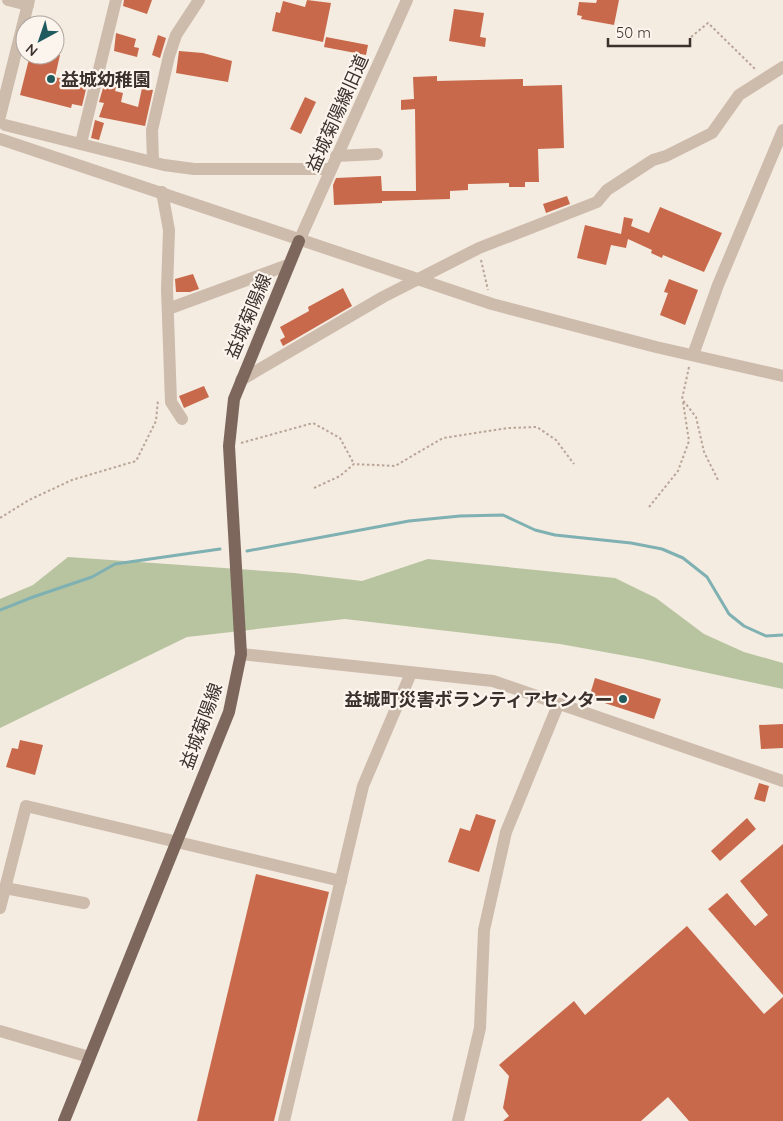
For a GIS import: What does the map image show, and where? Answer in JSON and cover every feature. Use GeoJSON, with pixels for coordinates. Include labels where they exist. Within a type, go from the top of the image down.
{"type":"FeatureCollection","features":[{"type":"Feature","properties":{"kind":"main road","name":"益城菊陽線"},"geometry":{"type":"LineString","coordinates":[[64,1121],[229,712],[241,654],[229,446],[234,399],[240,380],[299,241]]}},
{"type":"Feature","properties":{"kind":"street"},"geometry":{"type":"LineString","coordinates":[[8,0],[28,2],[2,120],[113,152],[153,162],[194,169],[331,169]]}},
{"type":"Feature","properties":{"kind":"street"},"geometry":{"type":"LineString","coordinates":[[81,143],[116,0]]}},
{"type":"Feature","properties":{"kind":"street"},"geometry":{"type":"LineString","coordinates":[[153,162],[152,130],[169,56],[176,35],[199,0]]}},
{"type":"Feature","properties":{"kind":"street","name":"益城菊陽線旧道"},"geometry":{"type":"LineString","coordinates":[[299,241],[407,0]]}},
{"type":"Feature","properties":{"kind":"street"},"geometry":{"type":"LineString","coordinates":[[240,380],[416,280],[478,248],[597,202],[607,190],[653,160],[666,156],[712,133],[739,95],[783,67]]}},
{"type":"Feature","properties":{"kind":"street"},"geometry":{"type":"LineString","coordinates":[[693,355],[718,285],[783,130]]}},
{"type":"Feature","properties":{"kind":"street"},"geometry":{"type":"LineString","coordinates":[[0,139],[162,192],[299,241],[492,304],[783,376]]}},
{"type":"Feature","properties":{"kind":"street"},"geometry":{"type":"LineString","coordinates":[[106,174],[113,152]]}},
{"type":"Feature","properties":{"kind":"street"},"geometry":{"type":"LineString","coordinates":[[336,156],[377,154]]}},
{"type":"Feature","properties":{"kind":"street"},"geometry":{"type":"LineString","coordinates":[[162,192],[168,230],[171,402],[182,419]]}},
{"type":"Feature","properties":{"kind":"street"},"geometry":{"type":"LineString","coordinates":[[168,309],[288,265]]}},
{"type":"Feature","properties":{"kind":"street"},"geometry":{"type":"LineString","coordinates":[[241,654],[493,682],[783,782]]}},
{"type":"Feature","properties":{"kind":"street"},"geometry":{"type":"LineString","coordinates":[[284,1121],[364,786],[410,673]]}},
{"type":"Feature","properties":{"kind":"street"},"geometry":{"type":"LineString","coordinates":[[458,1121],[480,1028],[484,930],[506,832],[558,705]]}},
{"type":"Feature","properties":{"kind":"street"},"geometry":{"type":"LineString","coordinates":[[0,908],[26,806],[341,881]]}},
{"type":"Feature","properties":{"kind":"street"},"geometry":{"type":"LineString","coordinates":[[5,888],[84,903]]}},
{"type":"Feature","properties":{"kind":"street"},"geometry":{"type":"LineString","coordinates":[[0,1031],[89,1057]]}},
{"type":"Feature","properties":{"kind":"path"},"geometry":{"type":"LineString","coordinates":[[691,37],[708,23],[765,78]]}},
{"type":"Feature","properties":{"kind":"path"},"geometry":{"type":"LineString","coordinates":[[478,248],[492,304]]}},
{"type":"Feature","properties":{"kind":"path"},"geometry":{"type":"LineString","coordinates":[[649,507],[678,471],[689,441],[682,399],[693,355]]}},
{"type":"Feature","properties":{"kind":"path"},"geometry":{"type":"LineString","coordinates":[[0,518],[29,500],[72,480],[136,461],[156,421],[159,392]]}},
{"type":"Feature","properties":{"kind":"path"},"geometry":{"type":"LineString","coordinates":[[682,399],[696,417],[704,452],[718,480]]}},
{"type":"Feature","properties":{"kind":"path"},"geometry":{"type":"LineString","coordinates":[[229,446],[313,422],[340,438],[354,464]]}},
{"type":"Feature","properties":{"kind":"path"},"geometry":{"type":"LineString","coordinates":[[314,488],[340,476],[354,464],[395,466],[443,438],[508,428],[537,427],[556,440],[574,464]]}},
{"type":"Feature","properties":{"kind":"green space"},"geometry":{"type":"Polygon","coordinates":[[[68,557],[294,573],[362,581],[428,559],[615,578],[656,598],[704,634],[744,652],[783,663],[783,689],[643,659],[560,644],[345,619],[187,637],[0,728],[0,599],[33,585],[68,557]]]}},
{"type":"Feature","properties":{"kind":"building"},"geometry":{"type":"Polygon","coordinates":[[[124,0],[152,0],[147,14],[123,6],[124,0]]]}},
{"type":"Feature","properties":{"kind":"building"},"geometry":{"type":"Polygon","coordinates":[[[307,0],[331,3],[323,42],[272,31],[276,12],[280,13],[283,1],[305,7],[307,0]]]}},
{"type":"Feature","properties":{"kind":"building"},"geometry":{"type":"Polygon","coordinates":[[[597,0],[619,0],[614,25],[581,19],[582,16],[577,15],[579,2],[596,3],[597,0]]]}},
{"type":"Feature","properties":{"kind":"building"},"geometry":{"type":"Polygon","coordinates":[[[454,9],[484,13],[480,37],[486,38],[485,47],[449,41],[454,9]]]}},
{"type":"Feature","properties":{"kind":"building"},"geometry":{"type":"Polygon","coordinates":[[[116,33],[136,39],[134,47],[139,48],[137,57],[114,51],[116,33]]]}},
{"type":"Feature","properties":{"kind":"building"},"geometry":{"type":"Polygon","coordinates":[[[158,35],[166,38],[160,58],[152,55],[158,35]]]}},
{"type":"Feature","properties":{"kind":"building"},"geometry":{"type":"Polygon","coordinates":[[[326,37],[368,45],[366,55],[324,47],[326,37]]]}},
{"type":"Feature","properties":{"kind":"building"},"geometry":{"type":"Polygon","coordinates":[[[179,51],[203,53],[232,61],[228,82],[176,73],[179,51]]]}},
{"type":"Feature","properties":{"kind":"building"},"geometry":{"type":"Polygon","coordinates":[[[28,65],[58,65],[55,77],[87,85],[82,106],[72,104],[71,108],[20,95],[28,65]]]}},
{"type":"Feature","properties":{"kind":"building"},"geometry":{"type":"Polygon","coordinates":[[[437,76],[437,81],[523,79],[523,86],[562,85],[564,148],[538,149],[539,182],[525,182],[525,187],[509,187],[509,183],[468,184],[468,190],[450,191],[450,199],[382,201],[382,203],[334,205],[333,185],[336,178],[381,176],[382,191],[416,191],[415,109],[401,110],[401,100],[414,99],[413,77],[437,76]]]}},
{"type":"Feature","properties":{"kind":"building"},"geometry":{"type":"Polygon","coordinates":[[[107,84],[116,87],[115,91],[123,93],[121,102],[138,107],[142,88],[153,90],[145,126],[99,117],[104,103],[99,102],[103,88],[105,89],[107,84]]]}},
{"type":"Feature","properties":{"kind":"building"},"geometry":{"type":"Polygon","coordinates":[[[305,97],[316,102],[301,134],[290,129],[305,97]]]}},
{"type":"Feature","properties":{"kind":"building"},"geometry":{"type":"Polygon","coordinates":[[[95,120],[104,123],[99,140],[91,138],[95,120]]]}},
{"type":"Feature","properties":{"kind":"building"},"geometry":{"type":"Polygon","coordinates":[[[567,196],[570,204],[546,213],[543,204],[567,196]]]}},
{"type":"Feature","properties":{"kind":"building"},"geometry":{"type":"Polygon","coordinates":[[[660,207],[722,233],[704,272],[663,255],[662,258],[651,253],[652,250],[628,239],[626,248],[611,245],[606,265],[577,258],[585,225],[621,234],[624,217],[633,219],[631,226],[649,233],[660,207]]]}},
{"type":"Feature","properties":{"kind":"building"},"geometry":{"type":"Polygon","coordinates":[[[193,274],[199,289],[190,292],[176,292],[175,279],[193,274]]]}},
{"type":"Feature","properties":{"kind":"building"},"geometry":{"type":"Polygon","coordinates":[[[669,279],[698,290],[685,325],[660,315],[668,293],[664,292],[669,279]]]}},
{"type":"Feature","properties":{"kind":"building"},"geometry":{"type":"Polygon","coordinates":[[[343,288],[352,306],[283,346],[280,340],[285,337],[280,327],[309,311],[308,307],[343,288]]]}},
{"type":"Feature","properties":{"kind":"building"},"geometry":{"type":"Polygon","coordinates":[[[204,386],[209,397],[184,408],[179,396],[204,386]]]}},
{"type":"Feature","properties":{"kind":"building"},"geometry":{"type":"Polygon","coordinates":[[[595,678],[661,699],[654,719],[589,698],[595,678]]]}},
{"type":"Feature","properties":{"kind":"building"},"geometry":{"type":"Polygon","coordinates":[[[783,724],[783,748],[761,749],[759,725],[783,724]]]}},
{"type":"Feature","properties":{"kind":"building"},"geometry":{"type":"Polygon","coordinates":[[[20,740],[43,745],[35,775],[6,767],[12,748],[18,749],[20,740]]]}},
{"type":"Feature","properties":{"kind":"building"},"geometry":{"type":"Polygon","coordinates":[[[759,783],[769,786],[765,802],[754,799],[759,783]]]}},
{"type":"Feature","properties":{"kind":"building"},"geometry":{"type":"Polygon","coordinates":[[[476,814],[496,820],[479,872],[448,862],[460,828],[470,831],[476,814]]]}},
{"type":"Feature","properties":{"kind":"building"},"geometry":{"type":"Polygon","coordinates":[[[747,818],[756,829],[720,861],[711,851],[747,818]]]}},
{"type":"Feature","properties":{"kind":"building"},"geometry":{"type":"Polygon","coordinates":[[[783,844],[783,995],[708,909],[727,893],[755,926],[768,915],[740,881],[783,844]]]}},
{"type":"Feature","properties":{"kind":"building"},"geometry":{"type":"Polygon","coordinates":[[[256,874],[329,892],[274,1121],[197,1121],[256,874]]]}},
{"type":"Feature","properties":{"kind":"building"},"geometry":{"type":"Polygon","coordinates":[[[687,926],[764,1014],[783,997],[783,1121],[689,1121],[668,1097],[641,1121],[503,1121],[509,1116],[503,1108],[509,1076],[499,1065],[574,1001],[585,1015],[687,926]]]}},
{"type":"Feature","properties":{"kind":"waterway"},"geometry":{"type":"LineString","coordinates":[[247,551],[409,521],[460,516],[503,515],[535,530],[555,535],[631,543],[662,549],[683,558],[707,577],[729,614],[744,626],[766,636],[783,635]]}},
{"type":"Feature","properties":{"kind":"waterway"},"geometry":{"type":"LineString","coordinates":[[0,610],[92,577],[115,564],[220,549]]}},
{"type":"Feature","properties":{"kind":"place","name":"益城幼稚園"},"geometry":{"type":"Point","coordinates":[51,79]}},
{"type":"Feature","properties":{"kind":"place","name":"益城町災害ボランティアセンター"},"geometry":{"type":"Point","coordinates":[623,699]}}]}
